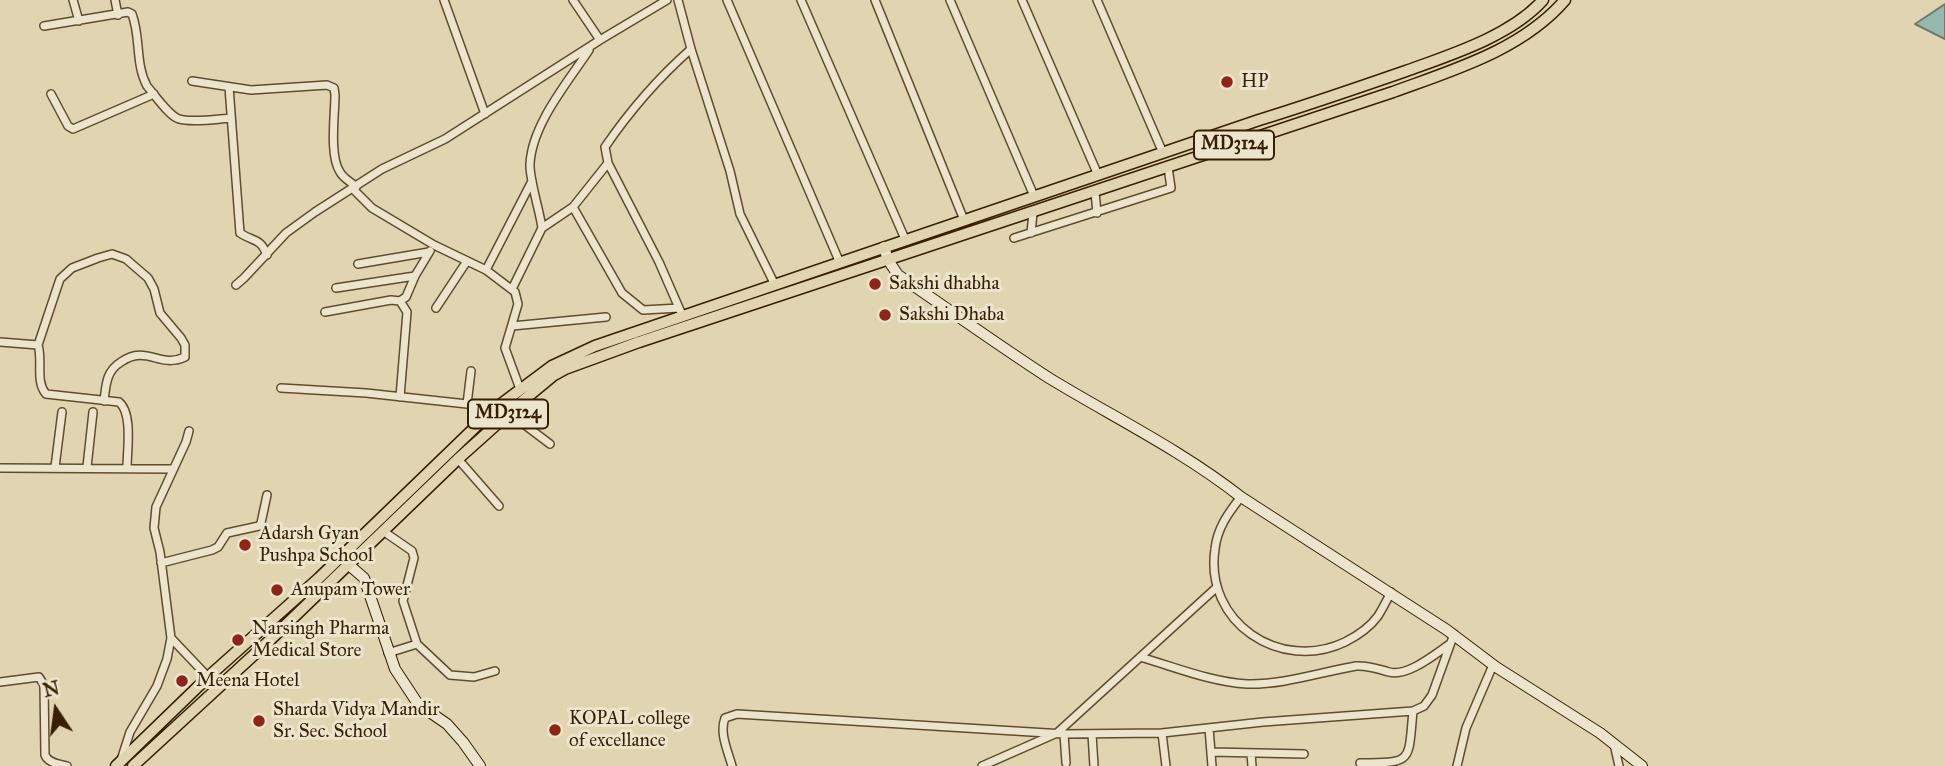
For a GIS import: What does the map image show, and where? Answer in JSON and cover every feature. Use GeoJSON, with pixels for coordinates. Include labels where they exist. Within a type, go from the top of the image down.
{"type":"FeatureCollection","features":[{"type":"Feature","properties":{"kind":"main road","name":"MD3124"},"geometry":{"type":"LineString","coordinates":[[884,247],[1259,120],[1296,110],[1467,48],[1534,10],[1542,0]]}},
{"type":"Feature","properties":{"kind":"main road","name":"MD3124"},"geometry":{"type":"LineString","coordinates":[[133,766],[349,565],[457,459],[544,383],[565,369],[800,288],[1393,92],[1471,62],[1513,42],[1538,26],[1565,0]]}},
{"type":"Feature","properties":{"kind":"main road"},"geometry":{"type":"LineString","coordinates":[[1075,183],[1079,197]]}},
{"type":"Feature","properties":{"kind":"main road"},"geometry":{"type":"LineString","coordinates":[[118,764],[208,677],[319,578],[493,410],[552,366],[681,312],[775,285],[884,247]]}},
{"type":"Feature","properties":{"kind":"main road"},"geometry":{"type":"LineString","coordinates":[[242,647],[251,657]]}},
{"type":"Feature","properties":{"kind":"main road"},"geometry":{"type":"LineString","coordinates":[[221,666],[230,676]]}},
{"type":"Feature","properties":{"kind":"street"},"geometry":{"type":"LineString","coordinates":[[73,0],[79,21]]}},
{"type":"Feature","properties":{"kind":"street"},"geometry":{"type":"LineString","coordinates":[[115,0],[118,15]]}},
{"type":"Feature","properties":{"kind":"street"},"geometry":{"type":"LineString","coordinates":[[444,0],[485,114]]}},
{"type":"Feature","properties":{"kind":"street"},"geometry":{"type":"LineString","coordinates":[[236,285],[286,233],[315,212],[382,169],[445,139],[667,0]]}},
{"type":"Feature","properties":{"kind":"street"},"geometry":{"type":"LineString","coordinates":[[678,0],[730,171],[740,214],[775,285]]}},
{"type":"Feature","properties":{"kind":"street"},"geometry":{"type":"LineString","coordinates":[[727,0],[840,262]]}},
{"type":"Feature","properties":{"kind":"street"},"geometry":{"type":"LineString","coordinates":[[801,0],[905,239]]}},
{"type":"Feature","properties":{"kind":"street"},"geometry":{"type":"LineString","coordinates":[[875,0],[964,220]]}},
{"type":"Feature","properties":{"kind":"street"},"geometry":{"type":"LineString","coordinates":[[950,0],[1034,196]]}},
{"type":"Feature","properties":{"kind":"street"},"geometry":{"type":"LineString","coordinates":[[1022,0],[1098,175]]}},
{"type":"Feature","properties":{"kind":"street"},"geometry":{"type":"LineString","coordinates":[[1097,0],[1163,153]]}},
{"type":"Feature","properties":{"kind":"street"},"geometry":{"type":"LineString","coordinates":[[575,1],[600,40]]}},
{"type":"Feature","properties":{"kind":"street"},"geometry":{"type":"LineString","coordinates":[[44,26],[128,12],[132,14],[135,23],[141,72],[147,86],[174,116],[180,120],[231,118]]}},
{"type":"Feature","properties":{"kind":"street"},"geometry":{"type":"LineString","coordinates":[[542,228],[529,166],[541,124],[592,45]]}},
{"type":"Feature","properties":{"kind":"street"},"geometry":{"type":"LineString","coordinates":[[573,207],[621,293],[643,310],[681,312],[659,262],[608,163],[605,146],[626,116],[662,74],[691,49]]}},
{"type":"Feature","properties":{"kind":"street"},"geometry":{"type":"LineString","coordinates":[[192,82],[251,90],[327,85],[334,88],[334,155],[341,174],[372,208],[432,248],[486,270],[515,292],[518,304],[505,348],[520,389]]}},
{"type":"Feature","properties":{"kind":"street"},"geometry":{"type":"LineString","coordinates":[[229,86],[240,233],[259,241],[267,255]]}},
{"type":"Feature","properties":{"kind":"street"},"geometry":{"type":"LineString","coordinates":[[51,94],[68,126],[73,129],[154,94]]}},
{"type":"Feature","properties":{"kind":"street"},"geometry":{"type":"LineString","coordinates":[[512,289],[542,228],[573,207],[608,163]]}},
{"type":"Feature","properties":{"kind":"street"},"geometry":{"type":"LineString","coordinates":[[1014,238],[1171,188],[1168,167]]}},
{"type":"Feature","properties":{"kind":"street"},"geometry":{"type":"LineString","coordinates":[[486,270],[532,180]]}},
{"type":"Feature","properties":{"kind":"street"},"geometry":{"type":"LineString","coordinates":[[1095,191],[1097,213]]}},
{"type":"Feature","properties":{"kind":"street"},"geometry":{"type":"LineString","coordinates":[[1031,233],[1033,213]]}},
{"type":"Feature","properties":{"kind":"street"},"geometry":{"type":"LineString","coordinates":[[884,247],[888,260],[898,275],[1050,378],[1160,441],[1241,497],[1391,592],[1454,639],[1614,743],[1642,766]]}},
{"type":"Feature","properties":{"kind":"street"},"geometry":{"type":"LineString","coordinates":[[358,264],[432,248]]}},
{"type":"Feature","properties":{"kind":"street"},"geometry":{"type":"LineString","coordinates":[[325,312],[391,300],[400,301],[405,298],[432,248]]}},
{"type":"Feature","properties":{"kind":"street"},"geometry":{"type":"LineString","coordinates":[[104,401],[111,369],[128,357],[141,354],[169,361],[179,360],[185,357],[186,353],[181,338],[160,313],[148,278],[127,259],[112,254],[72,268],[60,279],[38,345],[41,385],[46,394],[104,401],[120,402],[126,411],[127,468]]}},
{"type":"Feature","properties":{"kind":"street"},"geometry":{"type":"LineString","coordinates":[[436,308],[467,261]]}},
{"type":"Feature","properties":{"kind":"street"},"geometry":{"type":"LineString","coordinates":[[336,288],[415,276]]}},
{"type":"Feature","properties":{"kind":"street"},"geometry":{"type":"LineString","coordinates":[[400,301],[407,312],[400,397]]}},
{"type":"Feature","properties":{"kind":"street"},"geometry":{"type":"LineString","coordinates":[[512,326],[606,317]]}},
{"type":"Feature","properties":{"kind":"street"},"geometry":{"type":"LineString","coordinates":[[0,342],[38,345]]}},
{"type":"Feature","properties":{"kind":"street"},"geometry":{"type":"LineString","coordinates":[[467,404],[471,370]]}},
{"type":"Feature","properties":{"kind":"street"},"geometry":{"type":"LineString","coordinates":[[281,388],[366,393],[467,404],[509,413],[550,444]]}},
{"type":"Feature","properties":{"kind":"street"},"geometry":{"type":"LineString","coordinates":[[55,467],[62,412]]}},
{"type":"Feature","properties":{"kind":"street"},"geometry":{"type":"LineString","coordinates":[[87,467],[93,412]]}},
{"type":"Feature","properties":{"kind":"street"},"geometry":{"type":"LineString","coordinates":[[118,764],[130,732],[158,686],[167,659],[171,638],[154,528],[156,507],[189,431]]}},
{"type":"Feature","properties":{"kind":"street"},"geometry":{"type":"LineString","coordinates":[[457,459],[499,506]]}},
{"type":"Feature","properties":{"kind":"street"},"geometry":{"type":"LineString","coordinates":[[0,468],[173,469]]}},
{"type":"Feature","properties":{"kind":"street"},"geometry":{"type":"LineString","coordinates":[[161,563],[212,550],[218,547],[227,533],[259,526],[267,495]]}},
{"type":"Feature","properties":{"kind":"street"},"geometry":{"type":"LineString","coordinates":[[1241,497],[1228,512],[1219,530],[1214,548],[1214,568],[1217,587],[1229,613],[1249,634],[1274,647],[1302,653],[1330,649],[1356,637],[1377,617],[1391,592]]}},
{"type":"Feature","properties":{"kind":"street"},"geometry":{"type":"LineString","coordinates":[[383,531],[413,554],[403,601],[417,643],[450,675],[474,677],[495,671]]}},
{"type":"Feature","properties":{"kind":"street"},"geometry":{"type":"LineString","coordinates":[[349,565],[364,578],[395,669],[418,704],[447,724],[480,766]]}},
{"type":"Feature","properties":{"kind":"street"},"geometry":{"type":"LineString","coordinates":[[982,766],[1061,734],[1217,587]]}},
{"type":"Feature","properties":{"kind":"street"},"geometry":{"type":"LineString","coordinates":[[171,638],[208,677]]}},
{"type":"Feature","properties":{"kind":"street"},"geometry":{"type":"LineString","coordinates":[[1140,657],[1223,680],[1247,684],[1265,683],[1367,665],[1390,672],[1406,671],[1454,639]]}},
{"type":"Feature","properties":{"kind":"street"},"geometry":{"type":"LineString","coordinates":[[732,766],[722,724],[725,718],[737,714],[1092,734],[1162,733],[1263,722],[1413,711],[1424,706],[1432,695],[1454,639]]}},
{"type":"Feature","properties":{"kind":"street"},"geometry":{"type":"LineString","coordinates":[[388,653],[417,643]]}},
{"type":"Feature","properties":{"kind":"street"},"geometry":{"type":"LineString","coordinates":[[1457,766],[1466,728],[1493,665]]}},
{"type":"Feature","properties":{"kind":"street"},"geometry":{"type":"LineString","coordinates":[[0,682],[39,677],[44,685],[45,755],[47,759],[66,766]]}},
{"type":"Feature","properties":{"kind":"street"},"geometry":{"type":"LineString","coordinates":[[1360,763],[1395,763],[1406,756],[1413,711]]}},
{"type":"Feature","properties":{"kind":"street"},"geometry":{"type":"LineString","coordinates":[[1209,728],[1212,766]]}},
{"type":"Feature","properties":{"kind":"street"},"geometry":{"type":"LineString","coordinates":[[1162,733],[1164,765]]}},
{"type":"Feature","properties":{"kind":"street"},"geometry":{"type":"LineString","coordinates":[[1061,734],[1066,763]]}},
{"type":"Feature","properties":{"kind":"street"},"geometry":{"type":"LineString","coordinates":[[1092,734],[1094,766]]}},
{"type":"Feature","properties":{"kind":"street"},"geometry":{"type":"LineString","coordinates":[[1614,743],[1619,766]]}},
{"type":"Feature","properties":{"kind":"street"},"geometry":{"type":"LineString","coordinates":[[1211,752],[1304,754]]}},
{"type":"Feature","properties":{"kind":"street"},"geometry":{"type":"LineString","coordinates":[[1251,753],[1252,766]]}},
{"type":"Feature","properties":{"kind":"water"},"geometry":{"type":"Polygon","coordinates":[[[1945,4],[1945,39],[1915,24],[1945,4]]]}},
{"type":"Feature","properties":{"kind":"place","name":"HP"},"geometry":{"type":"Point","coordinates":[1227,82]}},
{"type":"Feature","properties":{"kind":"place","name":"Sakshi dhabha"},"geometry":{"type":"Point","coordinates":[875,284]}},
{"type":"Feature","properties":{"kind":"place","name":"Sakshi Dhaba"},"geometry":{"type":"Point","coordinates":[885,315]}},
{"type":"Feature","properties":{"kind":"place","name":"Adarsh Gyan Pushpa School"},"geometry":{"type":"Point","coordinates":[245,545]}},
{"type":"Feature","properties":{"kind":"place","name":"Anupam Tower"},"geometry":{"type":"Point","coordinates":[277,590]}},
{"type":"Feature","properties":{"kind":"place","name":"Narsingh Pharma Medical Store"},"geometry":{"type":"Point","coordinates":[238,640]}},
{"type":"Feature","properties":{"kind":"place","name":"Meena Hotel"},"geometry":{"type":"Point","coordinates":[182,681]}},
{"type":"Feature","properties":{"kind":"place","name":"Sharda Vidya Mandir Sr. Sec. School"},"geometry":{"type":"Point","coordinates":[259,721]}},
{"type":"Feature","properties":{"kind":"place","name":"KOPAL college of excellance"},"geometry":{"type":"Point","coordinates":[555,730]}}]}
